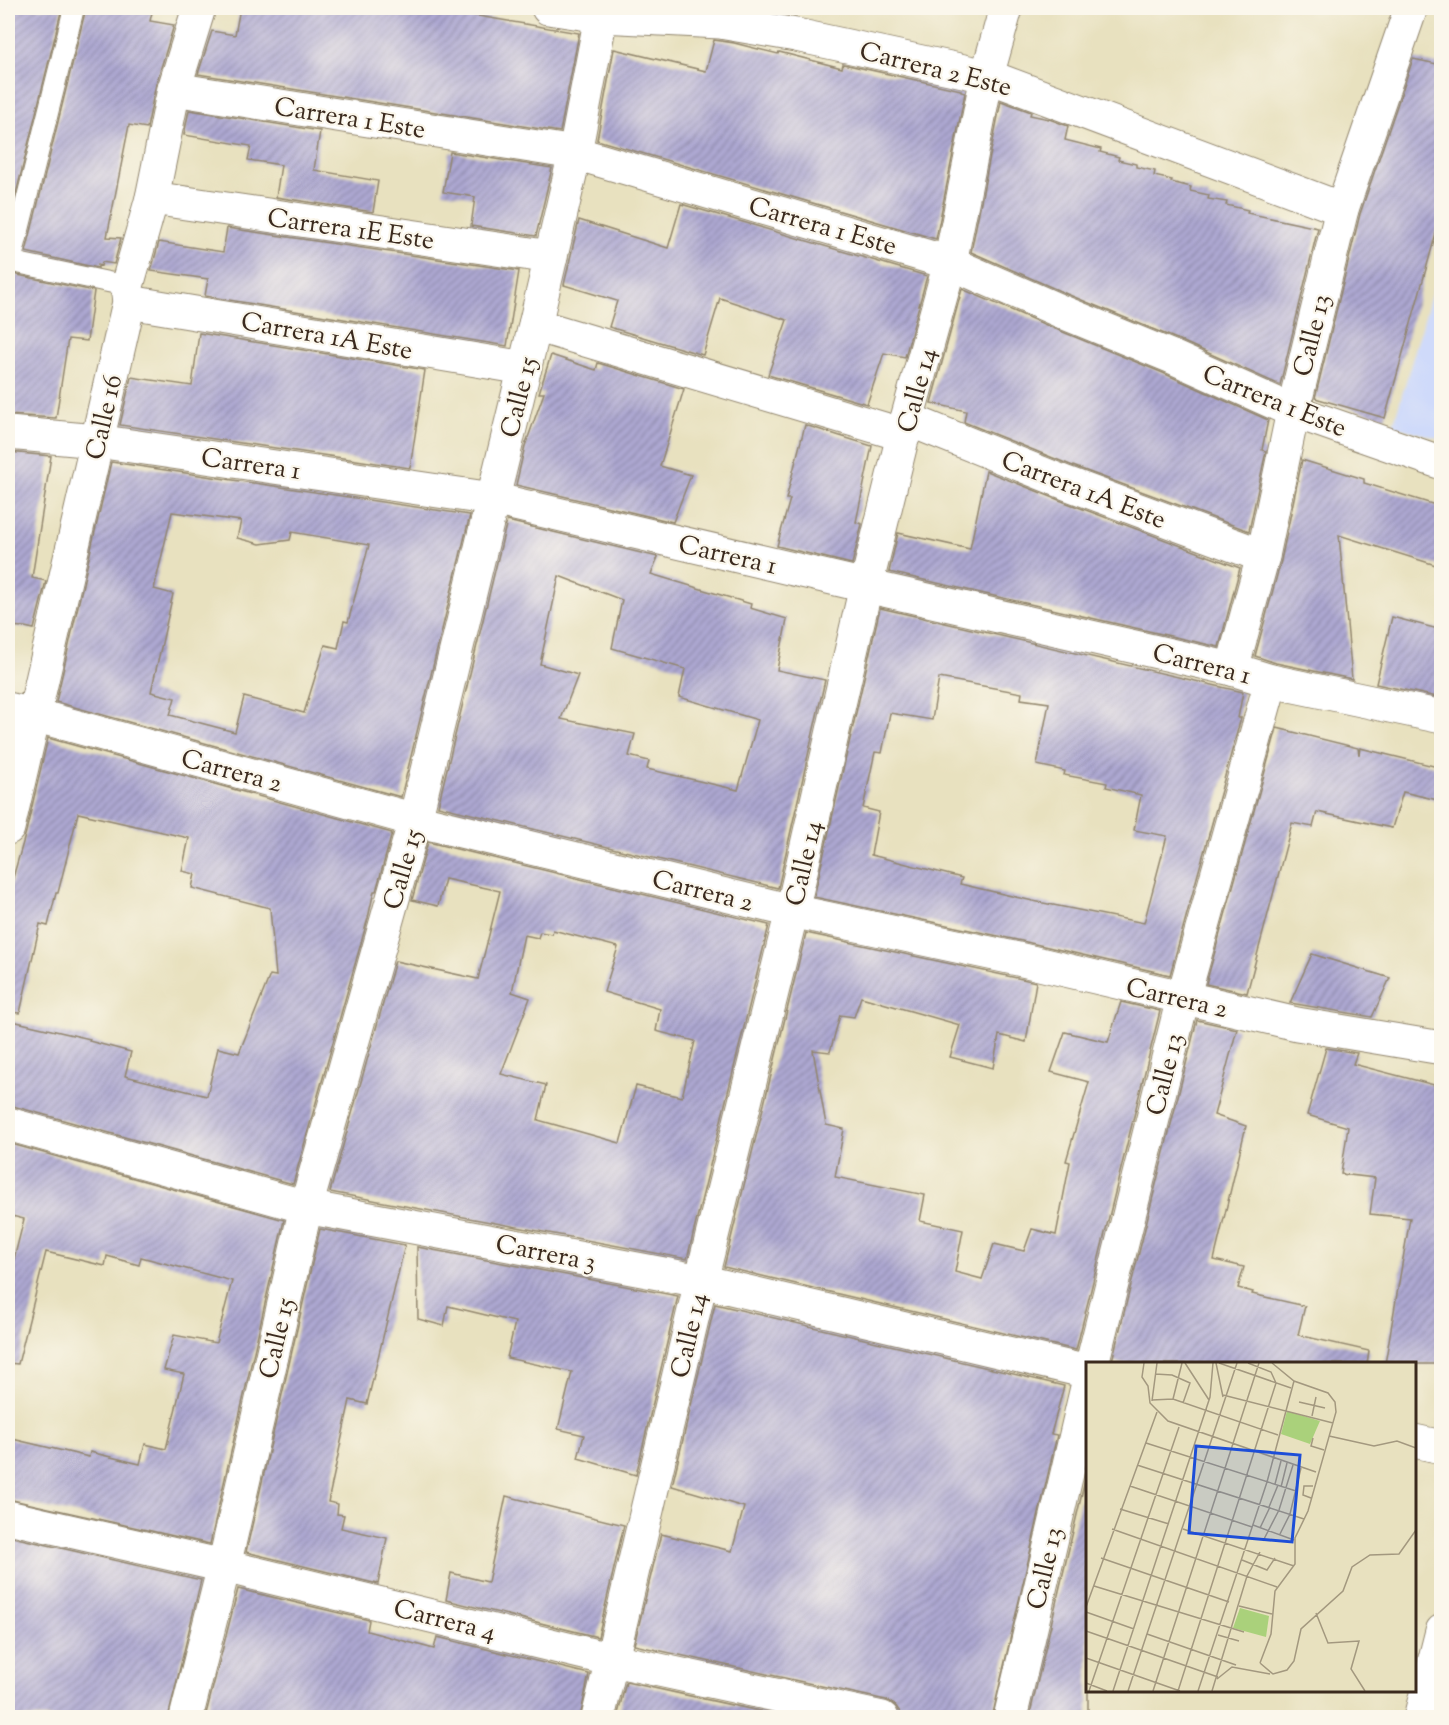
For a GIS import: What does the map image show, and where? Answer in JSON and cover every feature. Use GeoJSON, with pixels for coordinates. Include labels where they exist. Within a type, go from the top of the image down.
{"type":"FeatureCollection","features":[{"type":"Feature","properties":{"kind":"street","name":"Calle 16"},"geometry":{"type":"LineString","coordinates":[[8,828],[21,712],[97,441],[128,294],[152,198],[174,89],[199,8]]}},
{"type":"Feature","properties":{"kind":"street","name":"Carrera 2 Este"},"geometry":{"type":"LineString","coordinates":[[548,8],[602,16],[720,22],[796,35],[987,76],[1342,209]]}},
{"type":"Feature","properties":{"kind":"street","name":"Calle 14"},"geometry":{"type":"LineString","coordinates":[[598,1718],[701,1281],[792,911],[866,586],[905,427],[950,263],[987,76],[1006,8]]}},
{"type":"Feature","properties":{"kind":"street","name":"Calle 13"},"geometry":{"type":"LineString","coordinates":[[1232,669],[1263,556],[1293,411],[1342,209],[1411,8]]}},
{"type":"Feature","properties":{"kind":"street","name":"Calle 15"},"geometry":{"type":"LineString","coordinates":[[186,1718],[224,1566],[306,1207],[416,820],[551,257],[575,153],[602,16]]}},
{"type":"Feature","properties":{"kind":"street","name":"Carrera 1 Este"},"geometry":{"type":"LineString","coordinates":[[174,89],[575,153],[950,263],[1293,411],[1442,463]]}},
{"type":"Feature","properties":{"kind":"street","name":"Carrera 1E Este"},"geometry":{"type":"LineString","coordinates":[[152,198],[551,257]]}},
{"type":"Feature","properties":{"kind":"street","name":"Carrera 1A Este"},"geometry":{"type":"LineString","coordinates":[[128,294],[525,368]]}},
{"type":"Feature","properties":{"kind":"street","name":"Carrera 1A Este"},"geometry":{"type":"LineString","coordinates":[[535,325],[905,427],[1066,483],[1263,556]]}},
{"type":"Feature","properties":{"kind":"street","name":"Carrera 1"},"geometry":{"type":"LineString","coordinates":[[8,433],[97,441],[493,499],[1232,669],[1271,681],[1442,717]]}},
{"type":"Feature","properties":{"kind":"street","name":"Calle 13"},"geometry":{"type":"LineString","coordinates":[[1092,1362],[1183,998],[1271,681]]}},
{"type":"Feature","properties":{"kind":"street","name":"Carrera 2"},"geometry":{"type":"LineString","coordinates":[[21,712],[416,820],[792,911],[1018,959],[1297,1024],[1442,1048]]}},
{"type":"Feature","properties":{"kind":"street","name":"Carrera 3"},"geometry":{"type":"LineString","coordinates":[[8,1124],[306,1207],[701,1281],[1086,1372]]}},
{"type":"Feature","properties":{"kind":"street","name":"Calle 13"},"geometry":{"type":"LineString","coordinates":[[1010,1718],[1086,1392]]}},
{"type":"Feature","properties":{"kind":"street"},"geometry":{"type":"LineString","coordinates":[[1416,1441],[1442,1447]]}},
{"type":"Feature","properties":{"kind":"street","name":"Carrera 4"},"geometry":{"type":"LineString","coordinates":[[8,1517],[224,1566],[613,1660],[882,1718]]}},
{"type":"Feature","properties":{"kind":"street"},"geometry":{"type":"LineString","coordinates":[[1420,1718],[1442,1631]]}},
{"type":"Feature","properties":{"kind":"lane"},"geometry":{"type":"LineString","coordinates":[[74,8],[9,261],[128,294]]}},
{"type":"Feature","properties":{"kind":"shaded area"},"geometry":{"type":"Polygon","coordinates":[[[1441,261],[1441,439],[1393,426],[1441,261]]]}},
{"type":"Feature","properties":{"kind":"building"},"geometry":{"type":"Polygon","coordinates":[[[8,8],[62,8],[8,226],[8,8]]]}},
{"type":"Feature","properties":{"kind":"building"},"geometry":{"type":"Polygon","coordinates":[[[86,8],[153,8],[150,21],[174,25],[156,84],[147,128],[129,125],[107,237],[121,238],[114,264],[102,262],[98,268],[26,252],[86,8]]]}},
{"type":"Feature","properties":{"kind":"building"},"geometry":{"type":"Polygon","coordinates":[[[240,8],[430,8],[579,33],[560,132],[198,74],[212,31],[235,35],[240,8]]]}},
{"type":"Feature","properties":{"kind":"building"},"geometry":{"type":"Polygon","coordinates":[[[714,40],[778,54],[779,52],[842,68],[843,64],[961,90],[965,93],[936,239],[597,140],[614,49],[706,71],[714,40]]]}},
{"type":"Feature","properties":{"kind":"building"},"geometry":{"type":"Polygon","coordinates":[[[1413,59],[1442,65],[1442,211],[1385,418],[1315,398],[1360,214],[1413,59]]]}},
{"type":"Feature","properties":{"kind":"building"},"geometry":{"type":"Polygon","coordinates":[[[1001,101],[1031,112],[1030,115],[1068,126],[1065,140],[1101,149],[1100,152],[1119,157],[1118,160],[1155,171],[1154,176],[1191,187],[1190,191],[1209,195],[1208,199],[1227,202],[1226,205],[1248,210],[1247,213],[1318,228],[1280,385],[971,252],[1001,101]]]}},
{"type":"Feature","properties":{"kind":"building"},"geometry":{"type":"Polygon","coordinates":[[[189,110],[320,131],[314,170],[378,181],[373,212],[276,197],[281,165],[248,160],[251,146],[184,135],[189,110]]]}},
{"type":"Feature","properties":{"kind":"building"},"geometry":{"type":"Polygon","coordinates":[[[450,152],[552,168],[536,236],[471,226],[475,197],[443,192],[450,152]]]}},
{"type":"Feature","properties":{"kind":"building"},"geometry":{"type":"Polygon","coordinates":[[[681,204],[927,276],[905,357],[884,353],[867,404],[768,375],[787,320],[720,298],[703,355],[609,327],[617,301],[564,285],[579,220],[668,248],[681,204]]]}},
{"type":"Feature","properties":{"kind":"building"},"geometry":{"type":"Polygon","coordinates":[[[227,228],[519,271],[507,346],[205,296],[208,279],[151,271],[159,242],[223,252],[227,228]]]}},
{"type":"Feature","properties":{"kind":"building"},"geometry":{"type":"Polygon","coordinates":[[[8,273],[94,291],[87,341],[68,339],[56,418],[8,415],[8,273]]]}},
{"type":"Feature","properties":{"kind":"building"},"geometry":{"type":"Polygon","coordinates":[[[962,289],[1163,373],[1268,420],[1262,450],[1266,451],[1249,531],[1073,466],[964,422],[966,411],[931,403],[962,289]]]}},
{"type":"Feature","properties":{"kind":"building"},"geometry":{"type":"Polygon","coordinates":[[[199,333],[425,370],[410,468],[120,425],[131,377],[192,386],[199,333]]]}},
{"type":"Feature","properties":{"kind":"building"},"geometry":{"type":"Polygon","coordinates":[[[551,355],[596,370],[598,363],[684,389],[660,466],[691,475],[673,522],[516,485],[525,446],[544,393],[539,393],[551,355]]]}},
{"type":"Feature","properties":{"kind":"building"},"geometry":{"type":"Polygon","coordinates":[[[805,425],[872,446],[856,522],[862,524],[852,564],[777,546],[790,499],[786,499],[805,425]]]}},
{"type":"Feature","properties":{"kind":"building"},"geometry":{"type":"Polygon","coordinates":[[[8,452],[51,456],[32,578],[46,581],[34,629],[8,626],[8,452]]]}},
{"type":"Feature","properties":{"kind":"building"},"geometry":{"type":"Polygon","coordinates":[[[1302,460],[1364,479],[1364,483],[1442,507],[1442,567],[1339,535],[1352,679],[1276,663],[1255,656],[1281,561],[1302,460]]]}},
{"type":"Feature","properties":{"kind":"building"},"geometry":{"type":"Polygon","coordinates":[[[111,462],[470,515],[401,797],[56,702],[111,462]],[[172,512],[154,589],[173,594],[151,692],[175,698],[170,715],[235,732],[244,697],[304,713],[325,645],[338,648],[344,621],[348,622],[369,545],[292,532],[290,540],[260,544],[237,538],[241,521],[172,512]]]}},
{"type":"Feature","properties":{"kind":"building"},"geometry":{"type":"Polygon","coordinates":[[[986,471],[1240,568],[1219,647],[889,572],[898,533],[970,549],[986,471]]]}},
{"type":"Feature","properties":{"kind":"building"},"geometry":{"type":"Polygon","coordinates":[[[507,521],[658,557],[651,574],[751,604],[750,608],[787,619],[777,670],[825,680],[778,888],[438,806],[507,521]],[[559,576],[540,664],[578,675],[561,719],[635,734],[629,756],[649,761],[647,769],[738,790],[758,720],[679,697],[685,669],[612,648],[622,600],[559,576]]]}},
{"type":"Feature","properties":{"kind":"building"},"geometry":{"type":"Polygon","coordinates":[[[880,608],[1243,692],[1238,718],[1241,718],[1170,975],[814,897],[880,608]],[[939,678],[932,720],[890,713],[882,753],[875,752],[863,808],[879,812],[871,855],[962,878],[960,884],[1144,923],[1167,836],[1134,830],[1141,795],[1106,787],[1107,783],[1064,775],[1065,771],[1037,765],[1049,703],[1021,699],[1022,693],[939,678]]]}},
{"type":"Feature","properties":{"kind":"building"},"geometry":{"type":"Polygon","coordinates":[[[1392,617],[1442,630],[1442,698],[1376,684],[1392,617]]]}},
{"type":"Feature","properties":{"kind":"building"},"geometry":{"type":"Polygon","coordinates":[[[1277,728],[1358,748],[1359,755],[1360,748],[1442,768],[1442,801],[1403,792],[1392,828],[1317,812],[1313,827],[1292,823],[1247,993],[1206,984],[1277,728]]]}},
{"type":"Feature","properties":{"kind":"building"},"geometry":{"type":"Polygon","coordinates":[[[48,738],[392,833],[293,1184],[8,1106],[8,1020],[90,1039],[89,1041],[131,1052],[125,1076],[207,1096],[218,1048],[239,1053],[270,975],[276,976],[270,908],[192,888],[195,874],[182,871],[189,838],[78,813],[48,926],[40,924],[20,1013],[8,1012],[8,895],[26,832],[48,738]]]}},
{"type":"Feature","properties":{"kind":"building"},"geometry":{"type":"Polygon","coordinates":[[[428,842],[769,925],[687,1259],[330,1192],[395,961],[478,979],[500,891],[445,879],[438,906],[412,900],[428,842]],[[553,930],[552,934],[540,932],[538,938],[524,935],[512,992],[530,998],[501,1074],[546,1085],[538,1120],[620,1143],[636,1086],[682,1097],[695,1041],[656,1031],[660,1009],[604,992],[618,947],[553,930]]]}},
{"type":"Feature","properties":{"kind":"building"},"geometry":{"type":"Polygon","coordinates":[[[806,933],[1036,982],[1026,1042],[999,1035],[993,1068],[950,1057],[960,1025],[861,997],[854,1017],[840,1015],[830,1052],[813,1050],[826,1125],[844,1129],[835,1177],[925,1195],[920,1221],[963,1230],[955,1272],[982,1279],[994,1244],[1024,1251],[1032,1229],[1056,1235],[1070,1162],[1066,1161],[1089,1082],[1051,1072],[1065,1032],[1108,1042],[1121,1002],[1160,1011],[1076,1350],[724,1267],[806,933]]]}},
{"type":"Feature","properties":{"kind":"building"},"geometry":{"type":"Polygon","coordinates":[[[1312,954],[1390,978],[1372,1017],[1290,1003],[1312,954]]]}},
{"type":"Feature","properties":{"kind":"building"},"geometry":{"type":"Polygon","coordinates":[[[1197,1020],[1237,1029],[1214,1115],[1246,1126],[1214,1260],[1244,1267],[1238,1288],[1253,1292],[1252,1294],[1305,1306],[1298,1335],[1369,1351],[1367,1362],[1112,1361],[1197,1020]]]}},
{"type":"Feature","properties":{"kind":"building"},"geometry":{"type":"Polygon","coordinates":[[[1326,1048],[1357,1053],[1353,1064],[1442,1087],[1442,1364],[1385,1362],[1410,1218],[1370,1214],[1375,1178],[1341,1174],[1348,1127],[1307,1115],[1326,1048]]]}},
{"type":"Feature","properties":{"kind":"building"},"geometry":{"type":"Polygon","coordinates":[[[8,1143],[284,1220],[210,1544],[8,1499],[8,1438],[89,1457],[90,1452],[140,1464],[145,1444],[166,1449],[184,1374],[164,1370],[174,1335],[216,1343],[232,1281],[141,1257],[139,1265],[107,1256],[105,1266],[46,1252],[18,1364],[8,1363],[8,1283],[24,1219],[8,1215],[8,1143]]]}},
{"type":"Feature","properties":{"kind":"building"},"geometry":{"type":"Polygon","coordinates":[[[320,1229],[405,1245],[367,1404],[350,1400],[328,1502],[338,1504],[337,1514],[344,1515],[341,1528],[387,1538],[378,1584],[246,1552],[320,1229]]]}},
{"type":"Feature","properties":{"kind":"building"},"geometry":{"type":"Polygon","coordinates":[[[417,1247],[678,1296],[636,1475],[578,1458],[584,1435],[558,1429],[572,1372],[507,1358],[515,1322],[448,1306],[444,1326],[418,1319],[417,1247]]]}},
{"type":"Feature","properties":{"kind":"building"},"geometry":{"type":"Polygon","coordinates":[[[715,1304],[1064,1386],[1051,1434],[1057,1435],[992,1718],[900,1718],[900,1712],[895,1705],[886,1700],[634,1645],[661,1534],[732,1551],[744,1507],[672,1486],[715,1304]]]}},
{"type":"Feature","properties":{"kind":"building"},"geometry":{"type":"Polygon","coordinates":[[[1086,1476],[1088,1718],[1029,1718],[1086,1476]]]}},
{"type":"Feature","properties":{"kind":"building"},"geometry":{"type":"Polygon","coordinates":[[[506,1496],[624,1525],[598,1637],[446,1600],[451,1573],[488,1582],[506,1496]]]}},
{"type":"Feature","properties":{"kind":"building"},"geometry":{"type":"Polygon","coordinates":[[[8,1536],[201,1580],[168,1718],[8,1718],[8,1536]]]}},
{"type":"Feature","properties":{"kind":"building"},"geometry":{"type":"Polygon","coordinates":[[[238,1589],[369,1620],[367,1631],[434,1649],[437,1637],[589,1674],[580,1718],[205,1718],[238,1589]]]}},
{"type":"Feature","properties":{"kind":"building"},"geometry":{"type":"Polygon","coordinates":[[[626,1682],[791,1718],[617,1718],[626,1682]]]}}]}
